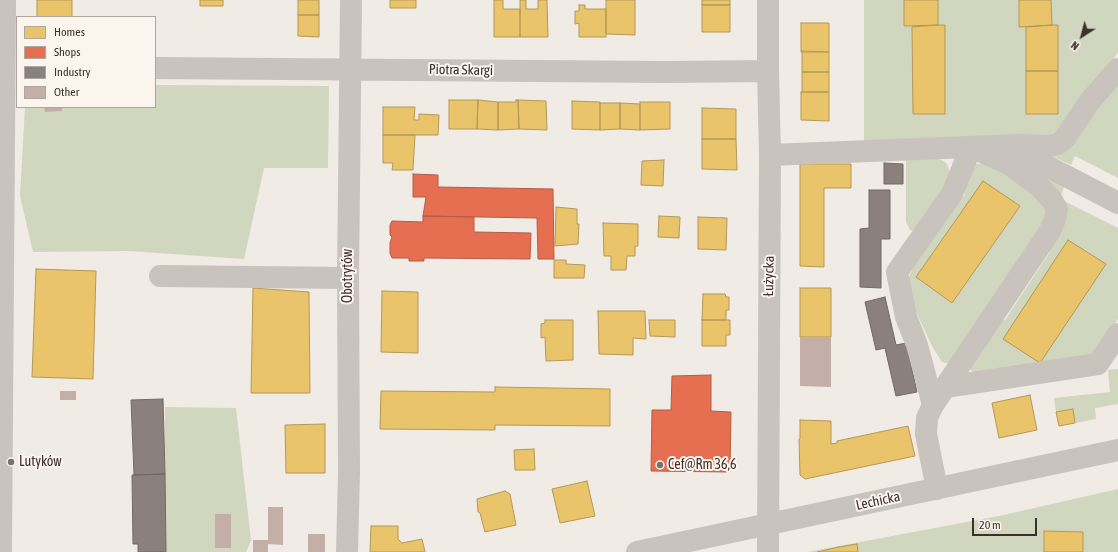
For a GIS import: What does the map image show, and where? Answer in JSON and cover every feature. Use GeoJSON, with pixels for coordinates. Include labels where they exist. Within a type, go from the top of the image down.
{"type":"FeatureCollection","features":[{"type":"Feature","properties":{"kind":"street"},"geometry":{"type":"LineString","coordinates":[[2,552],[7,67],[5,0]]}},
{"type":"Feature","properties":{"kind":"street","name":"Obotrytów"},"geometry":{"type":"LineString","coordinates":[[346,552],[349,473],[348,278],[351,0]]}},
{"type":"Feature","properties":{"kind":"street","name":"Łużycka"},"geometry":{"type":"LineString","coordinates":[[768,0],[770,155],[768,552]]}},
{"type":"Feature","properties":{"kind":"street","name":"Piotra Skargi"},"geometry":{"type":"LineString","coordinates":[[156,68],[666,72],[768,71]]}},
{"type":"Feature","properties":{"kind":"street"},"geometry":{"type":"LineString","coordinates":[[770,155],[1007,145],[1048,146],[1058,144],[1065,138],[1090,101],[1118,69]]}},
{"type":"Feature","properties":{"kind":"street"},"geometry":{"type":"LineString","coordinates":[[1007,145],[1118,203]]}},
{"type":"Feature","properties":{"kind":"street"},"geometry":{"type":"LineString","coordinates":[[937,489],[926,434],[926,418],[933,405],[1050,231],[1057,209],[1051,199],[1034,182],[1009,164],[971,147]]}},
{"type":"Feature","properties":{"kind":"street"},"geometry":{"type":"LineString","coordinates":[[933,405],[917,344],[906,317],[897,272],[952,194],[971,147]]}},
{"type":"Feature","properties":{"kind":"street"},"geometry":{"type":"LineString","coordinates":[[160,276],[348,278]]}},
{"type":"Feature","properties":{"kind":"street"},"geometry":{"type":"LineString","coordinates":[[945,387],[1098,364],[1118,334]]}},
{"type":"Feature","properties":{"kind":"street","name":"Lechicka"},"geometry":{"type":"LineString","coordinates":[[637,552],[1118,450]]}},
{"type":"Feature","properties":{"kind":"green space"},"geometry":{"type":"Polygon","coordinates":[[[864,0],[1118,0],[1118,53],[1103,72],[1081,109],[1052,136],[864,143],[864,0]]]}},
{"type":"Feature","properties":{"kind":"green space"},"geometry":{"type":"Polygon","coordinates":[[[1118,81],[1118,178],[1075,156],[1071,165],[1045,153],[1118,81]]]}},
{"type":"Feature","properties":{"kind":"green space"},"geometry":{"type":"Polygon","coordinates":[[[156,85],[329,86],[328,168],[264,168],[244,259],[129,251],[33,252],[20,196],[25,108],[156,108],[156,85]]]}},
{"type":"Feature","properties":{"kind":"green space"},"geometry":{"type":"Polygon","coordinates":[[[906,157],[929,157],[942,160],[947,164],[950,174],[948,182],[914,231],[910,230],[906,222],[906,157]]]}},
{"type":"Feature","properties":{"kind":"green space"},"geometry":{"type":"Polygon","coordinates":[[[989,163],[1036,196],[1046,211],[1044,225],[950,364],[942,362],[933,348],[908,295],[907,282],[913,267],[965,194],[962,186],[974,164],[989,163]]]}},
{"type":"Feature","properties":{"kind":"green space"},"geometry":{"type":"Polygon","coordinates":[[[1017,165],[1066,181],[1060,199],[1118,228],[1118,319],[1095,355],[975,374],[970,369],[998,322],[1005,320],[1050,252],[1048,243],[1057,226],[1017,165]]]}},
{"type":"Feature","properties":{"kind":"green space"},"geometry":{"type":"Polygon","coordinates":[[[1118,369],[1118,404],[1095,408],[1096,419],[1075,423],[1073,409],[1056,412],[1054,398],[1110,392],[1108,370],[1118,369]]]}},
{"type":"Feature","properties":{"kind":"green space"},"geometry":{"type":"Polygon","coordinates":[[[165,407],[236,408],[251,541],[246,552],[164,552],[165,407]]]}},
{"type":"Feature","properties":{"kind":"green space"},"geometry":{"type":"Polygon","coordinates":[[[1118,489],[1118,552],[807,552],[999,516],[1118,489]]]}},
{"type":"Feature","properties":{"kind":"building: Homes"},"geometry":{"type":"Polygon","coordinates":[[[37,0],[72,0],[72,16],[37,16],[37,0]]]}},
{"type":"Feature","properties":{"kind":"building: Homes"},"geometry":{"type":"Polygon","coordinates":[[[200,0],[223,0],[223,6],[200,6],[200,0]]]}},
{"type":"Feature","properties":{"kind":"building: Homes"},"geometry":{"type":"Polygon","coordinates":[[[298,0],[319,0],[319,15],[298,15],[298,0]]]}},
{"type":"Feature","properties":{"kind":"building: Homes"},"geometry":{"type":"Polygon","coordinates":[[[390,0],[416,0],[416,8],[390,8],[390,0]]]}},
{"type":"Feature","properties":{"kind":"building: Homes"},"geometry":{"type":"Polygon","coordinates":[[[494,0],[503,0],[503,9],[520,9],[520,37],[494,37],[494,0]]]}},
{"type":"Feature","properties":{"kind":"building: Homes"},"geometry":{"type":"Polygon","coordinates":[[[520,0],[526,0],[526,9],[538,9],[538,0],[547,0],[548,37],[520,37],[520,0]]]}},
{"type":"Feature","properties":{"kind":"building: Homes"},"geometry":{"type":"Polygon","coordinates":[[[606,0],[635,0],[635,35],[606,34],[606,0]]]}},
{"type":"Feature","properties":{"kind":"building: Homes"},"geometry":{"type":"Polygon","coordinates":[[[702,0],[730,0],[730,5],[702,5],[702,0]]]}},
{"type":"Feature","properties":{"kind":"building: Homes"},"geometry":{"type":"Polygon","coordinates":[[[904,0],[938,0],[938,25],[904,26],[904,0]]]}},
{"type":"Feature","properties":{"kind":"building: Homes"},"geometry":{"type":"Polygon","coordinates":[[[1019,0],[1051,0],[1052,25],[1019,27],[1019,0]]]}},
{"type":"Feature","properties":{"kind":"building: Homes"},"geometry":{"type":"Polygon","coordinates":[[[579,5],[585,5],[585,9],[606,9],[606,37],[579,37],[579,23],[575,24],[575,11],[579,11],[579,5]]]}},
{"type":"Feature","properties":{"kind":"building: Homes"},"geometry":{"type":"Polygon","coordinates":[[[702,5],[730,5],[730,32],[702,32],[702,5]]]}},
{"type":"Feature","properties":{"kind":"building: Homes"},"geometry":{"type":"Polygon","coordinates":[[[298,15],[319,15],[319,37],[298,36],[298,15]]]}},
{"type":"Feature","properties":{"kind":"building: Homes"},"geometry":{"type":"Polygon","coordinates":[[[801,23],[829,23],[829,52],[801,52],[801,23]]]}},
{"type":"Feature","properties":{"kind":"building: Homes"},"geometry":{"type":"Polygon","coordinates":[[[945,25],[945,114],[913,114],[912,27],[945,25]]]}},
{"type":"Feature","properties":{"kind":"building: Homes"},"geometry":{"type":"Polygon","coordinates":[[[1058,25],[1058,71],[1026,71],[1026,27],[1058,25]]]}},
{"type":"Feature","properties":{"kind":"building: Homes"},"geometry":{"type":"Polygon","coordinates":[[[802,51],[829,52],[829,72],[802,72],[802,51]]]}},
{"type":"Feature","properties":{"kind":"building: Homes"},"geometry":{"type":"Polygon","coordinates":[[[1026,71],[1058,71],[1058,114],[1026,114],[1026,71]]]}},
{"type":"Feature","properties":{"kind":"building: Homes"},"geometry":{"type":"Polygon","coordinates":[[[802,72],[829,72],[829,92],[802,92],[802,72]]]}},
{"type":"Feature","properties":{"kind":"building: Homes"},"geometry":{"type":"Polygon","coordinates":[[[801,92],[829,92],[829,121],[801,120],[801,92]]]}},
{"type":"Feature","properties":{"kind":"building: Homes"},"geometry":{"type":"Polygon","coordinates":[[[449,100],[478,100],[477,129],[449,129],[449,100]]]}},
{"type":"Feature","properties":{"kind":"building: Homes"},"geometry":{"type":"Polygon","coordinates":[[[478,100],[498,102],[498,130],[477,129],[478,100]]]}},
{"type":"Feature","properties":{"kind":"building: Homes"},"geometry":{"type":"Polygon","coordinates":[[[516,100],[518,100],[519,129],[498,130],[498,102],[516,102],[516,100]]]}},
{"type":"Feature","properties":{"kind":"building: Homes"},"geometry":{"type":"Polygon","coordinates":[[[518,100],[546,101],[547,130],[519,129],[518,100]]]}},
{"type":"Feature","properties":{"kind":"building: Homes"},"geometry":{"type":"Polygon","coordinates":[[[572,101],[600,102],[600,130],[572,129],[572,101]]]}},
{"type":"Feature","properties":{"kind":"building: Homes"},"geometry":{"type":"Polygon","coordinates":[[[640,102],[670,102],[670,129],[640,130],[640,102]]]}},
{"type":"Feature","properties":{"kind":"building: Homes"},"geometry":{"type":"Polygon","coordinates":[[[600,103],[620,103],[620,129],[600,130],[600,103]]]}},
{"type":"Feature","properties":{"kind":"building: Homes"},"geometry":{"type":"Polygon","coordinates":[[[620,103],[640,104],[640,130],[620,129],[620,103]]]}},
{"type":"Feature","properties":{"kind":"building: Homes"},"geometry":{"type":"Polygon","coordinates":[[[383,107],[415,107],[414,120],[419,120],[419,114],[439,115],[438,135],[383,135],[383,107]]]}},
{"type":"Feature","properties":{"kind":"building: Homes"},"geometry":{"type":"Polygon","coordinates":[[[702,108],[736,109],[736,139],[702,139],[702,108]]]}},
{"type":"Feature","properties":{"kind":"building: Homes"},"geometry":{"type":"Polygon","coordinates":[[[383,135],[415,135],[413,170],[392,170],[393,163],[383,163],[383,135]]]}},
{"type":"Feature","properties":{"kind":"building: Homes"},"geometry":{"type":"Polygon","coordinates":[[[702,139],[736,139],[737,170],[702,169],[702,139]]]}},
{"type":"Feature","properties":{"kind":"building: Homes"},"geometry":{"type":"Polygon","coordinates":[[[664,160],[663,186],[641,185],[642,161],[664,160]]]}},
{"type":"Feature","properties":{"kind":"building: Homes"},"geometry":{"type":"Polygon","coordinates":[[[800,164],[851,164],[851,188],[824,188],[824,267],[800,266],[800,164]]]}},
{"type":"Feature","properties":{"kind":"building: Homes"},"geometry":{"type":"Polygon","coordinates":[[[983,181],[1020,206],[952,303],[916,277],[983,181]]]}},
{"type":"Feature","properties":{"kind":"building: Homes"},"geometry":{"type":"Polygon","coordinates":[[[556,207],[577,209],[577,224],[579,224],[578,244],[555,246],[556,207]]]}},
{"type":"Feature","properties":{"kind":"building: Homes"},"geometry":{"type":"Polygon","coordinates":[[[659,216],[680,217],[679,238],[658,237],[659,216]]]}},
{"type":"Feature","properties":{"kind":"building: Homes"},"geometry":{"type":"Polygon","coordinates":[[[698,217],[727,218],[726,250],[698,249],[698,217]]]}},
{"type":"Feature","properties":{"kind":"building: Homes"},"geometry":{"type":"Polygon","coordinates":[[[603,223],[638,224],[638,246],[635,246],[635,256],[627,256],[626,270],[611,270],[611,256],[604,256],[603,223]]]}},
{"type":"Feature","properties":{"kind":"building: Homes"},"geometry":{"type":"Polygon","coordinates":[[[1068,240],[1106,264],[1040,363],[1003,339],[1068,240]]]}},
{"type":"Feature","properties":{"kind":"building: Homes"},"geometry":{"type":"Polygon","coordinates":[[[554,260],[566,260],[566,264],[585,265],[584,278],[554,278],[554,260]]]}},
{"type":"Feature","properties":{"kind":"building: Homes"},"geometry":{"type":"Polygon","coordinates":[[[36,269],[96,271],[93,379],[32,377],[36,269]]]}},
{"type":"Feature","properties":{"kind":"building: Homes"},"geometry":{"type":"Polygon","coordinates":[[[253,288],[309,292],[310,393],[251,393],[253,288]]]}},
{"type":"Feature","properties":{"kind":"building: Homes"},"geometry":{"type":"Polygon","coordinates":[[[800,288],[831,288],[831,337],[800,337],[800,288]]]}},
{"type":"Feature","properties":{"kind":"building: Homes"},"geometry":{"type":"Polygon","coordinates":[[[382,291],[418,292],[418,353],[381,352],[382,291]]]}},
{"type":"Feature","properties":{"kind":"building: Homes"},"geometry":{"type":"Polygon","coordinates":[[[703,294],[725,294],[726,297],[729,297],[729,310],[726,310],[726,320],[702,320],[703,294]]]}},
{"type":"Feature","properties":{"kind":"building: Homes"},"geometry":{"type":"Polygon","coordinates":[[[598,311],[645,311],[646,339],[633,338],[633,355],[599,354],[598,311]]]}},
{"type":"Feature","properties":{"kind":"building: Homes"},"geometry":{"type":"Polygon","coordinates":[[[545,320],[573,320],[573,360],[546,361],[545,337],[541,338],[541,324],[545,323],[545,320]]]}},
{"type":"Feature","properties":{"kind":"building: Homes"},"geometry":{"type":"Polygon","coordinates":[[[649,320],[675,320],[675,337],[650,336],[649,320]]]}},
{"type":"Feature","properties":{"kind":"building: Homes"},"geometry":{"type":"Polygon","coordinates":[[[702,320],[730,320],[730,335],[726,335],[726,346],[702,346],[702,320]]]}},
{"type":"Feature","properties":{"kind":"building: Homes"},"geometry":{"type":"Polygon","coordinates":[[[495,387],[610,389],[610,426],[495,425],[495,430],[380,429],[381,391],[495,392],[495,387]]]}},
{"type":"Feature","properties":{"kind":"building: Homes"},"geometry":{"type":"Polygon","coordinates":[[[1030,395],[1037,430],[999,438],[992,403],[1030,395]]]}},
{"type":"Feature","properties":{"kind":"building: Homes"},"geometry":{"type":"Polygon","coordinates":[[[1073,409],[1075,423],[1059,426],[1056,412],[1073,409]]]}},
{"type":"Feature","properties":{"kind":"building: Homes"},"geometry":{"type":"Polygon","coordinates":[[[800,420],[831,421],[831,444],[837,443],[837,441],[908,426],[915,456],[805,479],[800,475],[800,420]]]}},
{"type":"Feature","properties":{"kind":"building: Homes"},"geometry":{"type":"Polygon","coordinates":[[[325,424],[325,473],[286,473],[285,425],[325,424]]]}},
{"type":"Feature","properties":{"kind":"building: Homes"},"geometry":{"type":"Polygon","coordinates":[[[534,449],[535,470],[515,470],[514,450],[534,449]]]}},
{"type":"Feature","properties":{"kind":"building: Homes"},"geometry":{"type":"Polygon","coordinates":[[[587,481],[595,516],[560,523],[552,489],[587,481]]]}},
{"type":"Feature","properties":{"kind":"building: Homes"},"geometry":{"type":"Polygon","coordinates":[[[505,491],[510,494],[516,525],[485,532],[480,513],[478,512],[477,499],[505,491]]]}},
{"type":"Feature","properties":{"kind":"building: Homes"},"geometry":{"type":"Polygon","coordinates":[[[371,526],[398,526],[398,539],[402,543],[422,539],[425,552],[370,552],[371,526]]]}},
{"type":"Feature","properties":{"kind":"building: Homes"},"geometry":{"type":"Polygon","coordinates":[[[1044,531],[1083,532],[1083,552],[1044,552],[1044,531]]]}},
{"type":"Feature","properties":{"kind":"building: Homes"},"geometry":{"type":"Polygon","coordinates":[[[857,544],[858,552],[817,552],[839,547],[857,544]]]}},
{"type":"Feature","properties":{"kind":"building: Shops"},"geometry":{"type":"Polygon","coordinates":[[[413,174],[438,175],[438,187],[553,189],[554,259],[538,259],[537,218],[423,216],[426,197],[413,197],[413,174]]]}},
{"type":"Feature","properties":{"kind":"building: Shops"},"geometry":{"type":"Polygon","coordinates":[[[423,216],[474,217],[474,232],[531,233],[530,259],[424,258],[424,261],[409,261],[409,258],[392,258],[390,253],[390,243],[392,237],[390,235],[390,225],[392,221],[423,222],[423,216]]]}},
{"type":"Feature","properties":{"kind":"building: Shops"},"geometry":{"type":"Polygon","coordinates":[[[711,375],[711,411],[731,412],[730,472],[651,471],[652,410],[671,410],[672,376],[711,375]]]}},
{"type":"Feature","properties":{"kind":"building: Industry"},"geometry":{"type":"Polygon","coordinates":[[[884,163],[903,164],[903,184],[884,184],[884,163]]]}},
{"type":"Feature","properties":{"kind":"building: Industry"},"geometry":{"type":"Polygon","coordinates":[[[869,190],[890,190],[890,239],[881,239],[881,288],[860,287],[860,229],[869,228],[869,190]]]}},
{"type":"Feature","properties":{"kind":"building: Industry"},"geometry":{"type":"Polygon","coordinates":[[[885,297],[896,345],[906,343],[917,392],[896,396],[885,348],[876,350],[865,302],[885,297]]]}},
{"type":"Feature","properties":{"kind":"building: Industry"},"geometry":{"type":"Polygon","coordinates":[[[163,399],[165,474],[134,475],[131,400],[163,399]]]}},
{"type":"Feature","properties":{"kind":"building: Industry"},"geometry":{"type":"Polygon","coordinates":[[[165,474],[166,552],[138,552],[138,544],[133,544],[132,475],[165,474]]]}},
{"type":"Feature","properties":{"kind":"building: Other"},"geometry":{"type":"Polygon","coordinates":[[[44,108],[62,108],[62,111],[45,112],[44,108]]]}},
{"type":"Feature","properties":{"kind":"building: Other"},"geometry":{"type":"Polygon","coordinates":[[[800,337],[831,337],[831,387],[800,386],[800,337]]]}},
{"type":"Feature","properties":{"kind":"building: Other"},"geometry":{"type":"Polygon","coordinates":[[[60,391],[76,391],[76,400],[60,400],[60,391]]]}},
{"type":"Feature","properties":{"kind":"building: Other"},"geometry":{"type":"Polygon","coordinates":[[[268,507],[283,507],[283,545],[268,544],[268,552],[253,552],[253,540],[268,540],[268,507]]]}},
{"type":"Feature","properties":{"kind":"building: Other"},"geometry":{"type":"Polygon","coordinates":[[[215,514],[231,514],[231,548],[215,548],[215,514]]]}},
{"type":"Feature","properties":{"kind":"building: Other"},"geometry":{"type":"Polygon","coordinates":[[[308,534],[325,534],[325,552],[308,552],[308,534]]]}},
{"type":"Feature","properties":{"kind":"place","name":"Lutyków"},"geometry":{"type":"Point","coordinates":[11,462]}},
{"type":"Feature","properties":{"kind":"place","name":"Cef@Rm 36,6"},"geometry":{"type":"Point","coordinates":[660,465]}}]}
